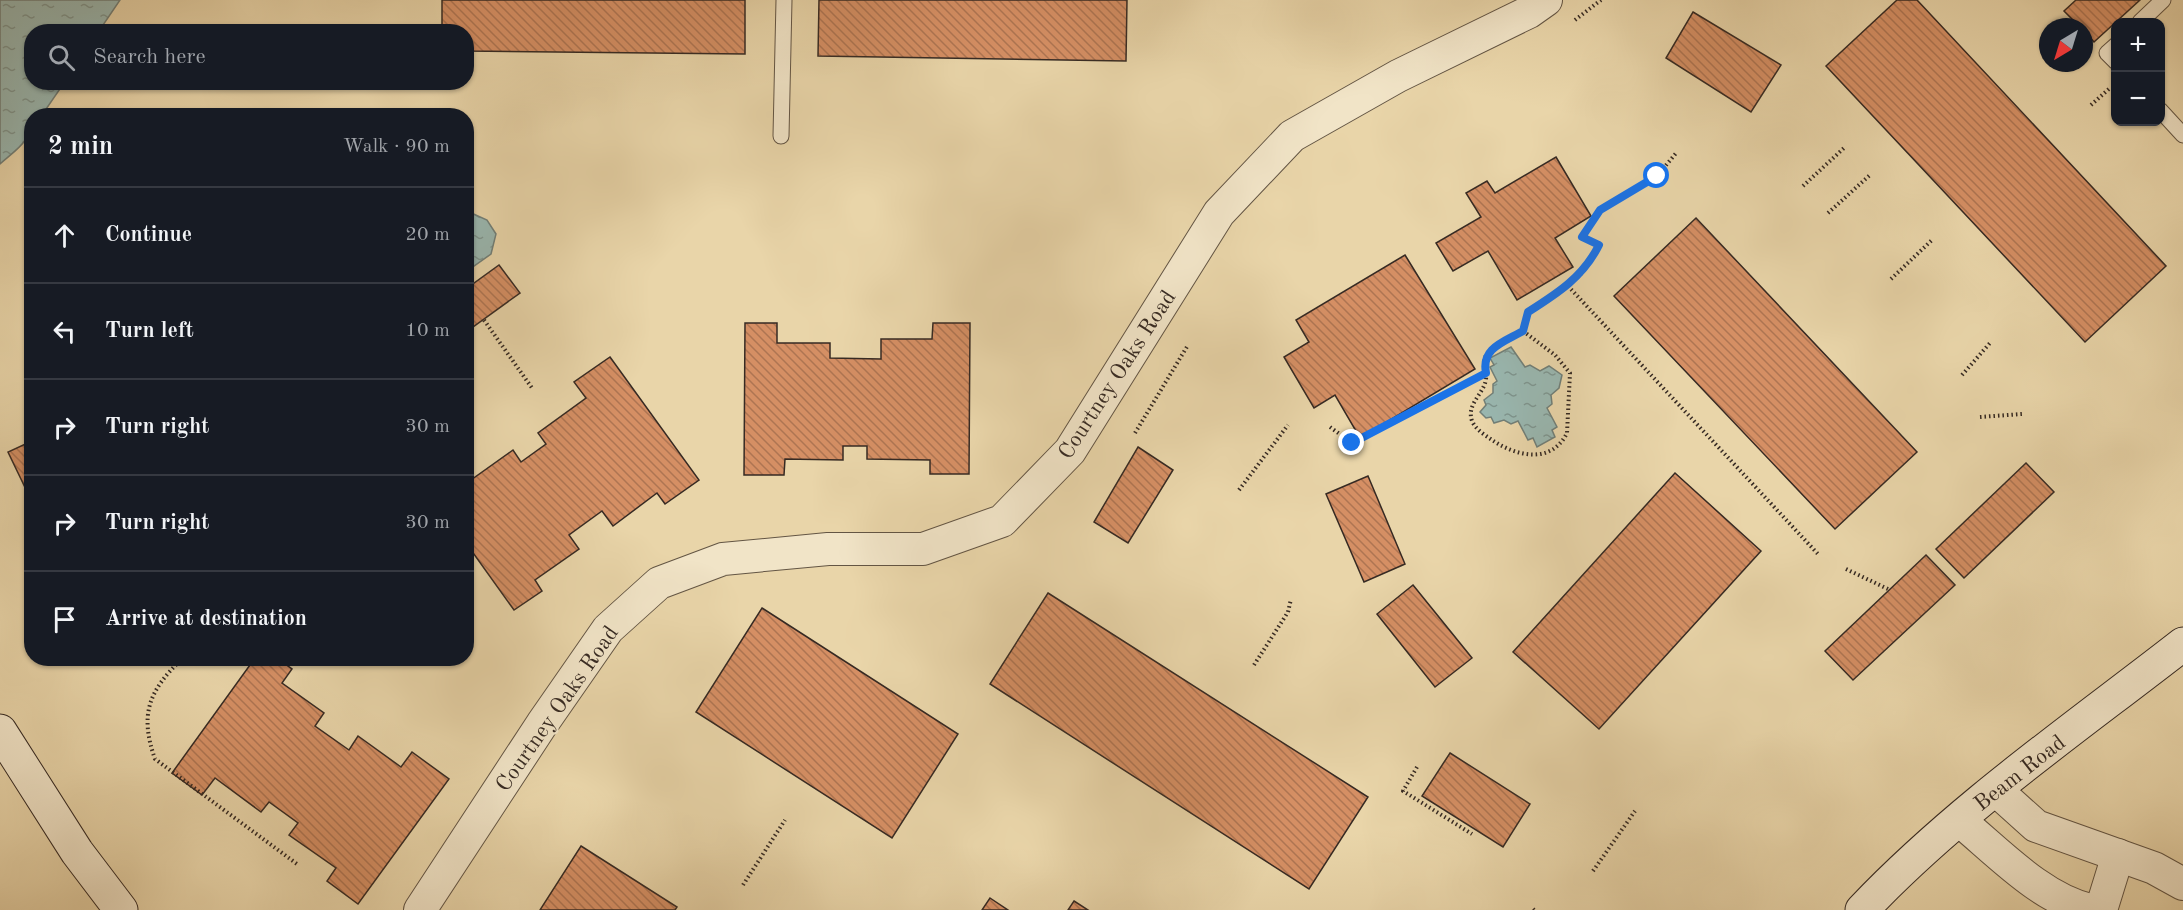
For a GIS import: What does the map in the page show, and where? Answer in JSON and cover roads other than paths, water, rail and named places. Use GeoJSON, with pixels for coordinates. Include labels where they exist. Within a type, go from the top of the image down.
{"type":"FeatureCollection","features":[{"type":"Feature","properties":{"kind":"street","name":"Courtney Oaks Road"},"geometry":{"type":"LineString","coordinates":[[420,910],[542,723],[608,629],[659,583],[723,559],[828,549],[923,549],[1002,521],[1070,451],[1219,213],[1292,136],[1398,76],[1529,12],[1546,0]]}},
{"type":"Feature","properties":{"kind":"street","name":"Beam Road"},"geometry":{"type":"LineString","coordinates":[[1862,910],[1890,881],[1959,819],[2183,644]]}},
{"type":"Feature","properties":{"kind":"street"},"geometry":{"type":"LineString","coordinates":[[0,731],[77,852],[121,910]]}},
{"type":"Feature","properties":{"kind":"street"},"geometry":{"type":"LineString","coordinates":[[1996,789],[2036,826],[2154,868],[2183,884]]}},
{"type":"Feature","properties":{"kind":"street"},"geometry":{"type":"LineString","coordinates":[[1959,819],[2027,877],[2074,906],[2090,910]]}},
{"type":"Feature","properties":{"kind":"street"},"geometry":{"type":"LineString","coordinates":[[2101,910],[2118,855]]}},
{"type":"Feature","properties":{"kind":"lane"},"geometry":{"type":"LineString","coordinates":[[781,136],[784,0]]}},
{"type":"Feature","properties":{"kind":"lane"},"geometry":{"type":"LineString","coordinates":[[2144,18],[2163,0]]}},
{"type":"Feature","properties":{"kind":"lane"},"geometry":{"type":"LineString","coordinates":[[2165,115],[2183,135]]}},
{"type":"Feature","properties":{"kind":"water"},"geometry":{"type":"Polygon","coordinates":[[[0,0],[120,0],[104,24],[24,24],[24,90],[59,90],[47,108],[24,108],[24,142],[0,164],[0,0]]]}},
{"type":"Feature","properties":{"kind":"water"},"geometry":{"type":"Polygon","coordinates":[[[474,214],[487,220],[496,234],[491,254],[474,266],[474,214]]]}},
{"type":"Feature","properties":{"kind":"water"},"geometry":{"type":"Polygon","coordinates":[[[1511,347],[1525,367],[1530,365],[1540,371],[1549,366],[1562,375],[1559,388],[1551,395],[1552,404],[1547,408],[1557,427],[1552,430],[1555,437],[1537,447],[1533,438],[1528,440],[1518,421],[1511,424],[1504,420],[1494,423],[1491,417],[1486,418],[1480,412],[1486,405],[1484,400],[1493,393],[1493,384],[1497,381],[1490,367],[1494,365],[1490,358],[1511,347]]]}}]}
